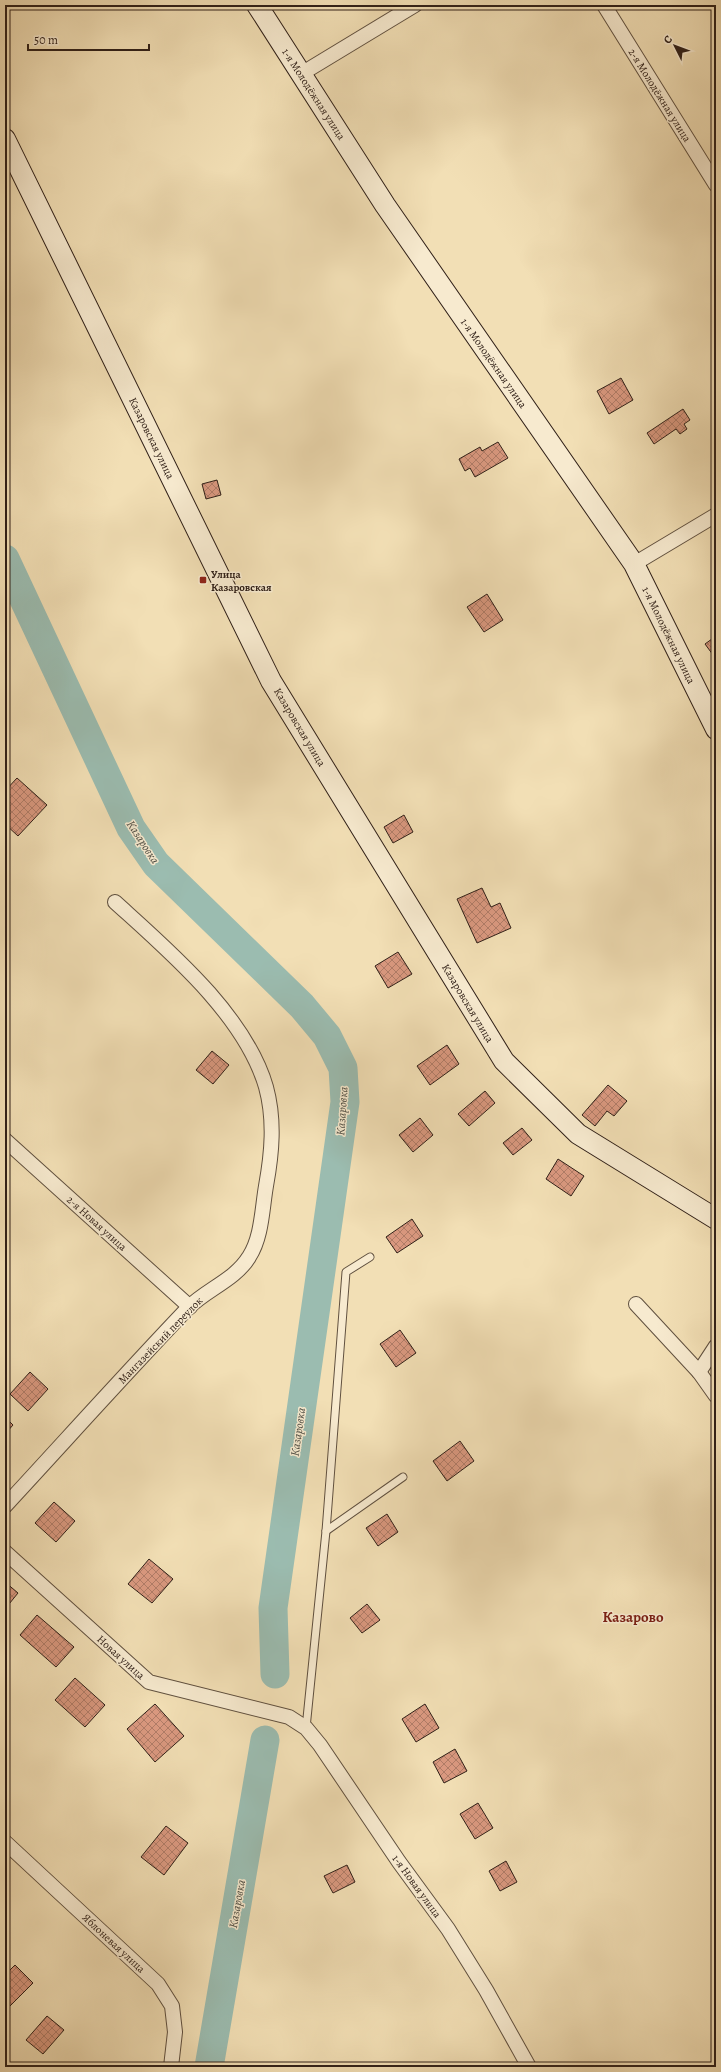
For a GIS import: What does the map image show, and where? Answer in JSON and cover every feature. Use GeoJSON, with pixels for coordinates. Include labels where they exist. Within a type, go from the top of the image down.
{"type":"FeatureCollection","features":[{"type":"Feature","properties":{"kind":"street","name":"1-я Молодёжная улица"},"geometry":{"type":"LineString","coordinates":[[257,5],[385,205],[634,564],[716,729]]}},
{"type":"Feature","properties":{"kind":"street"},"geometry":{"type":"LineString","coordinates":[[301,74],[415,5]]}},
{"type":"Feature","properties":{"kind":"street","name":"2-я Молодёжная улица"},"geometry":{"type":"LineString","coordinates":[[604,5],[716,185]]}},
{"type":"Feature","properties":{"kind":"street","name":"Казаровская улица"},"geometry":{"type":"LineString","coordinates":[[5,139],[272,680],[504,1061],[578,1134],[716,1219]]}},
{"type":"Feature","properties":{"kind":"street"},"geometry":{"type":"LineString","coordinates":[[634,564],[716,515]]}},
{"type":"Feature","properties":{"kind":"street","name":"Мангазейский переулок"},"geometry":{"type":"LineString","coordinates":[[5,1506],[190,1307],[241,1269],[251,1254],[257,1240],[273,1151],[271,1115],[266,1087],[254,1059],[239,1032],[191,971],[114,902]]}},
{"type":"Feature","properties":{"kind":"street","name":"2-я Новая улица"},"geometry":{"type":"LineString","coordinates":[[5,1140],[190,1307]]}},
{"type":"Feature","properties":{"kind":"street"},"geometry":{"type":"LineString","coordinates":[[636,1304],[699,1372],[716,1396]]}},
{"type":"Feature","properties":{"kind":"street"},"geometry":{"type":"LineString","coordinates":[[699,1372],[716,1346]]}},
{"type":"Feature","properties":{"kind":"street","name":"Новая улица"},"geometry":{"type":"LineString","coordinates":[[5,1552],[149,1682],[289,1717]]}},
{"type":"Feature","properties":{"kind":"street","name":"1-я Новая улица"},"geometry":{"type":"LineString","coordinates":[[289,1717],[306,1728],[320,1745],[399,1862],[448,1929],[486,1990],[529,2067]]}},
{"type":"Feature","properties":{"kind":"street","name":"Яблоневая улица"},"geometry":{"type":"LineString","coordinates":[[5,1842],[158,1984],[172,2006],[175,2032],[171,2067]]}},
{"type":"Feature","properties":{"kind":"lane"},"geometry":{"type":"LineString","coordinates":[[306,1728],[326,1531],[346,1272],[370,1257]]}},
{"type":"Feature","properties":{"kind":"lane"},"geometry":{"type":"LineString","coordinates":[[326,1531],[403,1477]]}},
{"type":"Feature","properties":{"kind":"building"},"geometry":{"type":"Polygon","coordinates":[[[621,378],[633,400],[609,414],[597,391],[621,378]]]}},
{"type":"Feature","properties":{"kind":"building"},"geometry":{"type":"Polygon","coordinates":[[[683,409],[690,420],[684,424],[687,429],[680,434],[676,429],[654,444],[647,433],[683,409]]]}},
{"type":"Feature","properties":{"kind":"building"},"geometry":{"type":"Polygon","coordinates":[[[498,442],[508,458],[475,477],[470,468],[465,471],[459,459],[480,447],[482,451],[498,442]]]}},
{"type":"Feature","properties":{"kind":"building"},"geometry":{"type":"Polygon","coordinates":[[[217,480],[221,495],[206,499],[202,484],[217,480]]]}},
{"type":"Feature","properties":{"kind":"building"},"geometry":{"type":"Polygon","coordinates":[[[487,594],[503,620],[484,632],[467,607],[487,594]]]}},
{"type":"Feature","properties":{"kind":"building"},"geometry":{"type":"Polygon","coordinates":[[[716,636],[716,659],[705,644],[716,636]]]}},
{"type":"Feature","properties":{"kind":"building"},"geometry":{"type":"Polygon","coordinates":[[[17,778],[47,805],[18,836],[5,824],[5,791],[17,778]]]}},
{"type":"Feature","properties":{"kind":"building"},"geometry":{"type":"Polygon","coordinates":[[[404,815],[413,832],[393,843],[384,827],[404,815]]]}},
{"type":"Feature","properties":{"kind":"building"},"geometry":{"type":"Polygon","coordinates":[[[482,888],[491,907],[500,903],[511,928],[477,943],[457,899],[482,888]]]}},
{"type":"Feature","properties":{"kind":"building"},"geometry":{"type":"Polygon","coordinates":[[[398,952],[412,974],[388,988],[375,966],[398,952]]]}},
{"type":"Feature","properties":{"kind":"building"},"geometry":{"type":"Polygon","coordinates":[[[447,1045],[459,1064],[430,1085],[417,1066],[447,1045]]]}},
{"type":"Feature","properties":{"kind":"building"},"geometry":{"type":"Polygon","coordinates":[[[212,1051],[229,1065],[213,1084],[196,1070],[212,1051]]]}},
{"type":"Feature","properties":{"kind":"building"},"geometry":{"type":"Polygon","coordinates":[[[608,1085],[627,1101],[614,1116],[607,1111],[595,1126],[582,1115],[608,1085]]]}},
{"type":"Feature","properties":{"kind":"building"},"geometry":{"type":"Polygon","coordinates":[[[485,1091],[495,1103],[469,1126],[458,1114],[485,1091]]]}},
{"type":"Feature","properties":{"kind":"building"},"geometry":{"type":"Polygon","coordinates":[[[420,1118],[433,1135],[413,1152],[399,1135],[420,1118]]]}},
{"type":"Feature","properties":{"kind":"building"},"geometry":{"type":"Polygon","coordinates":[[[522,1128],[532,1140],[513,1155],[503,1143],[522,1128]]]}},
{"type":"Feature","properties":{"kind":"building"},"geometry":{"type":"Polygon","coordinates":[[[558,1159],[584,1176],[571,1196],[546,1179],[558,1159]]]}},
{"type":"Feature","properties":{"kind":"building"},"geometry":{"type":"Polygon","coordinates":[[[412,1219],[423,1236],[397,1253],[386,1237],[412,1219]]]}},
{"type":"Feature","properties":{"kind":"building"},"geometry":{"type":"Polygon","coordinates":[[[400,1330],[416,1353],[396,1367],[380,1344],[400,1330]]]}},
{"type":"Feature","properties":{"kind":"building"},"geometry":{"type":"Polygon","coordinates":[[[30,1372],[48,1389],[28,1411],[10,1394],[30,1372]]]}},
{"type":"Feature","properties":{"kind":"building"},"geometry":{"type":"Polygon","coordinates":[[[5,1417],[13,1425],[5,1434],[5,1417]]]}},
{"type":"Feature","properties":{"kind":"building"},"geometry":{"type":"Polygon","coordinates":[[[460,1441],[474,1461],[447,1481],[433,1461],[460,1441]]]}},
{"type":"Feature","properties":{"kind":"building"},"geometry":{"type":"Polygon","coordinates":[[[54,1502],[75,1521],[56,1542],[35,1523],[54,1502]]]}},
{"type":"Feature","properties":{"kind":"building"},"geometry":{"type":"Polygon","coordinates":[[[387,1514],[398,1532],[378,1546],[366,1528],[387,1514]]]}},
{"type":"Feature","properties":{"kind":"building"},"geometry":{"type":"Polygon","coordinates":[[[149,1559],[173,1579],[152,1603],[128,1584],[149,1559]]]}},
{"type":"Feature","properties":{"kind":"building"},"geometry":{"type":"Polygon","coordinates":[[[5,1582],[18,1593],[5,1609],[5,1582]]]}},
{"type":"Feature","properties":{"kind":"building"},"geometry":{"type":"Polygon","coordinates":[[[367,1604],[380,1620],[362,1633],[350,1618],[367,1604]]]}},
{"type":"Feature","properties":{"kind":"building"},"geometry":{"type":"Polygon","coordinates":[[[37,1615],[74,1647],[56,1667],[20,1635],[37,1615]]]}},
{"type":"Feature","properties":{"kind":"building"},"geometry":{"type":"Polygon","coordinates":[[[75,1678],[105,1705],[85,1727],[55,1700],[75,1678]]]}},
{"type":"Feature","properties":{"kind":"building"},"geometry":{"type":"Polygon","coordinates":[[[155,1704],[184,1736],[155,1762],[127,1729],[155,1704]]]}},
{"type":"Feature","properties":{"kind":"building"},"geometry":{"type":"Polygon","coordinates":[[[425,1704],[439,1728],[416,1742],[402,1719],[425,1704]]]}},
{"type":"Feature","properties":{"kind":"building"},"geometry":{"type":"Polygon","coordinates":[[[455,1749],[467,1771],[444,1783],[433,1762],[455,1749]]]}},
{"type":"Feature","properties":{"kind":"building"},"geometry":{"type":"Polygon","coordinates":[[[478,1803],[493,1828],[475,1839],[460,1814],[478,1803]]]}},
{"type":"Feature","properties":{"kind":"building"},"geometry":{"type":"Polygon","coordinates":[[[166,1826],[188,1843],[164,1875],[141,1857],[166,1826]]]}},
{"type":"Feature","properties":{"kind":"building"},"geometry":{"type":"Polygon","coordinates":[[[506,1861],[517,1882],[500,1891],[489,1871],[506,1861]]]}},
{"type":"Feature","properties":{"kind":"building"},"geometry":{"type":"Polygon","coordinates":[[[347,1865],[355,1882],[333,1893],[324,1876],[347,1865]]]}},
{"type":"Feature","properties":{"kind":"building"},"geometry":{"type":"Polygon","coordinates":[[[15,1965],[33,1983],[8,2008],[5,2005],[5,1975],[15,1965]]]}},
{"type":"Feature","properties":{"kind":"building"},"geometry":{"type":"Polygon","coordinates":[[[47,2016],[64,2030],[43,2054],[26,2040],[47,2016]]]}},
{"type":"Feature","properties":{"kind":"waterway","name":"Казаровка"},"geometry":{"type":"LineString","coordinates":[[5,559],[131,828],[156,864],[302,1006],[327,1036],[343,1068],[345,1102],[273,1608],[275,1674]]}},
{"type":"Feature","properties":{"kind":"waterway","name":"Казаровка"},"geometry":{"type":"LineString","coordinates":[[209,2067],[265,1740]]}},
{"type":"Feature","properties":{"kind":"place","name":"Улица Казаровская"},"geometry":{"type":"Point","coordinates":[203,580]}},
{"type":"Feature","properties":{"kind":"district","name":"Казарово"},"geometry":{"type":"Point","coordinates":[633,1617]}}]}
